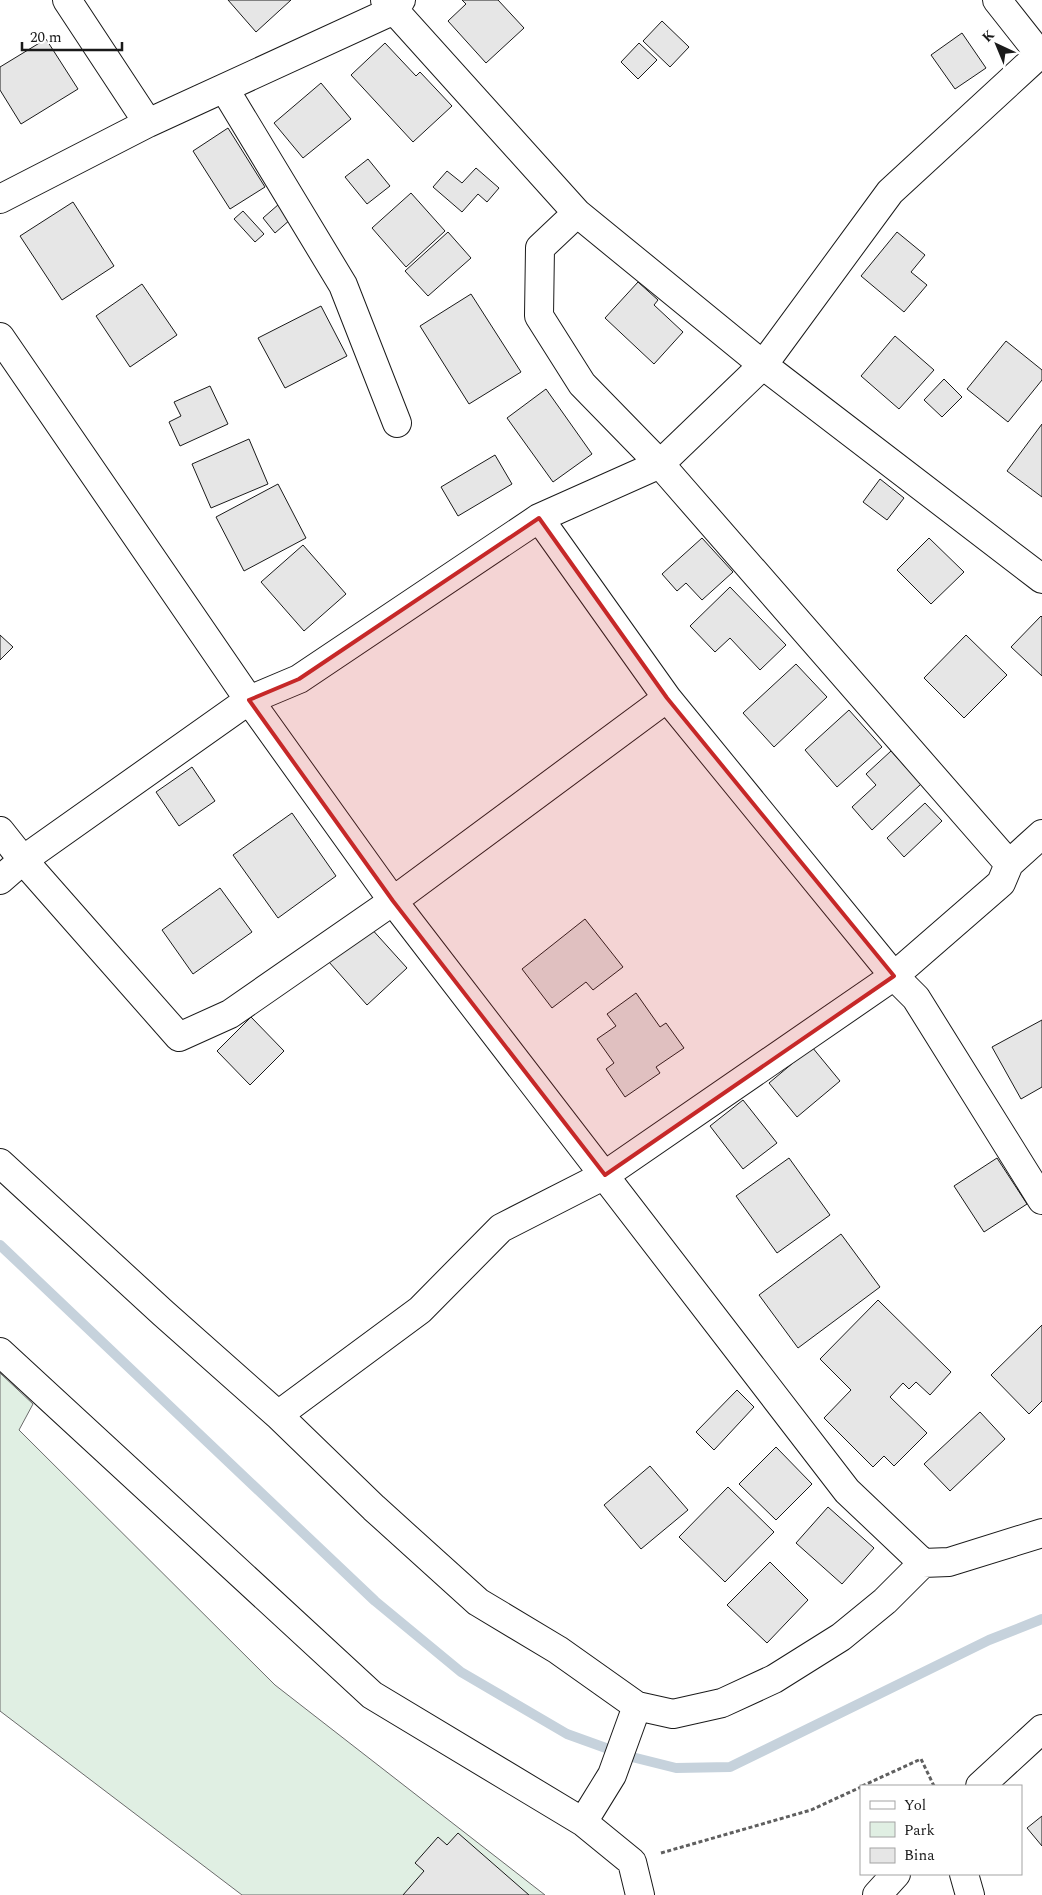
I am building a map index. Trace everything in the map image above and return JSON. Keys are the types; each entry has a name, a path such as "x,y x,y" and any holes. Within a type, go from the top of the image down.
{"street":[{"path":"67,0 148,123"},
{"path":"0,880 23,860 249,700 299,679 539,518 660,464 763,365 890,192 1041,54 997,0"},
{"path":"0,199 148,123 224,88 393,3 577,213 763,365 1042,579"},
{"path":"224,88 343,285 397,423"},
{"path":"577,213 540,248 539,316 582,384 660,464 1009,864"},
{"path":"0,338 249,700 393,900 847,1491 923,1563"},
{"path":"539,518 666,698 894,976 916,998 1042,1200"},
{"path":"0,831 23,860 179,1038 230,1014 393,900 666,698"},
{"path":"278,1415 420,1310 500,1228 605,1175 894,976 1001,883 1009,864 1042,834"},
{"path":"0,1163 163,1313 278,1415 374,1508 478,1602 558,1650 637,1706 673,1714 722,1703 774,1679 841,1637 885,1600 923,1563 948,1562 1042,1533"},
{"path":"0,1352 372,1695 583,1822 632,1862 640,1895"},
{"path":"583,1822 612,1775 637,1706"},
{"path":"981,1785 1042,1729"},
{"path":"877,1895 895,1875"},
{"path":"964,1875 970,1895"}],"path":[{"path":"866,1785 921,1759 934,1785"},
{"path":"632,1862 811,1810 860,1788"}],"highlighted area":[{"path":"539,518 667,698 894,976 605,1175 393,901 249,700 299,679"}],"green space":[{"path":"0,1373 33,1404 19,1430 275,1685 545,1895 242,1895 0,1711"}],"building":[{"path":"228,0 291,0 256,32"},
{"path":"462,0 498,0 524,28 486,63 448,21 466,4"},
{"path":"662,21 689,47 670,67 643,41"},
{"path":"962,33 986,68 955,89 931,55"},
{"path":"46,39 78,89 21,124 0,90 0,67"},
{"path":"385,43 416,76 420,72 452,106 413,142 351,75"},
{"path":"639,43 657,60 638,79 621,62"},
{"path":"321,83 351,119 303,158 274,123"},
{"path":"228,128 265,187 230,209 193,151"},
{"path":"368,159 390,186 367,204 345,177"},
{"path":"476,168 499,188 487,202 478,194 462,212 433,187 447,171 462,183"},
{"path":"411,193 445,231 406,267 372,228"},
{"path":"73,202 114,266 62,300 20,236"},
{"path":"279,204 291,219 275,233 263,218"},
{"path":"243,211 264,234 255,242 234,219"},
{"path":"448,232 471,258 428,296 405,271"},
{"path":"897,232 925,255 911,272 927,285 904,312 861,276"},
{"path":"638,282 658,300 654,305 683,332 654,364 605,318"},
{"path":"142,284 177,335 130,367 96,316"},
{"path":"471,294 521,372 469,404 420,326"},
{"path":"321,306 347,356 285,388 258,338"},
{"path":"895,336 934,370 899,409 861,376"},
{"path":"1006,341 1042,370 1042,380 1008,422 967,389"},
{"path":"944,379 962,397 942,417 924,400"},
{"path":"210,386 228,424 180,446 169,422 181,416 174,402"},
{"path":"546,389 592,454 553,482 507,418"},
{"path":"1042,424 1042,497 1007,471"},
{"path":"249,439 268,484 211,508 192,464"},
{"path":"495,455 512,484 458,516 441,487"},
{"path":"880,479 904,498 887,520 863,502"},
{"path":"278,484 306,538 244,571 216,517"},
{"path":"702,538 733,572 702,600 686,583 677,591 662,574"},
{"path":"929,538 964,572 931,604 897,570"},
{"path":"303,545 346,594 304,631 261,582"},
{"path":"730,587 786,645 760,670 730,638 715,652 690,626"},
{"path":"1042,617 1042,676 1011,647"},
{"path":"0,635 13,647 0,660"},
{"path":"966,635 1007,675 964,718 924,678"},
{"path":"796,664 827,697 774,747 743,713"},
{"path":"849,710 882,747 837,787 805,750"},
{"path":"891,751 921,784 872,830 852,807 876,785 866,774"},
{"path":"192,767 215,801 179,826 156,792"},
{"path":"925,803 942,821 904,857 887,838"},
{"path":"292,813 336,876 278,918 233,855"},
{"path":"220,888 252,932 193,974 162,930"},
{"path":"585,919 623,967 593,990 586,982 552,1008 522,969"},
{"path":"369,926 407,968 367,1005 329,962"},
{"path":"636,993 660,1027 666,1023 684,1048 656,1067 660,1073 625,1097 606,1069 614,1063 597,1039 616,1026 607,1014"},
{"path":"251,1017 284,1051 250,1085 217,1051"},
{"path":"1042,1020 1042,1087 1021,1099 992,1047"},
{"path":"812,1047 840,1081 797,1117 769,1083"},
{"path":"743,1100 777,1143 743,1169 710,1126"},
{"path":"789,1158 830,1215 777,1253 736,1196"},
{"path":"997,1158 1027,1204 984,1232 954,1186"},
{"path":"841,1234 880,1287 798,1348 759,1295"},
{"path":"878,1300 951,1372 930,1395 916,1382 909,1389 903,1383 890,1397 927,1433 894,1466 884,1456 873,1467 824,1418 851,1390 820,1359"},
{"path":"1042,1325 1042,1401 1029,1414 991,1375"},
{"path":"737,1390 754,1407 714,1450 696,1432"},
{"path":"980,1412 1005,1439 950,1491 924,1464"},
{"path":"776,1447 812,1484 776,1520 739,1484"},
{"path":"650,1466 688,1510 641,1549 604,1505"},
{"path":"728,1487 774,1532 725,1582 679,1537"},
{"path":"828,1507 874,1548 842,1584 796,1543"},
{"path":"770,1562 808,1600 767,1643 727,1605"},
{"path":"1042,1816 1042,1846 1027,1828"},
{"path":"458,1833 529,1895 403,1895 424,1871 415,1863 438,1837 447,1845"}],"waterway":[{"path":"0,1245 375,1601 461,1672 567,1734 628,1756 676,1768 730,1767 989,1640 1042,1619"}]}
